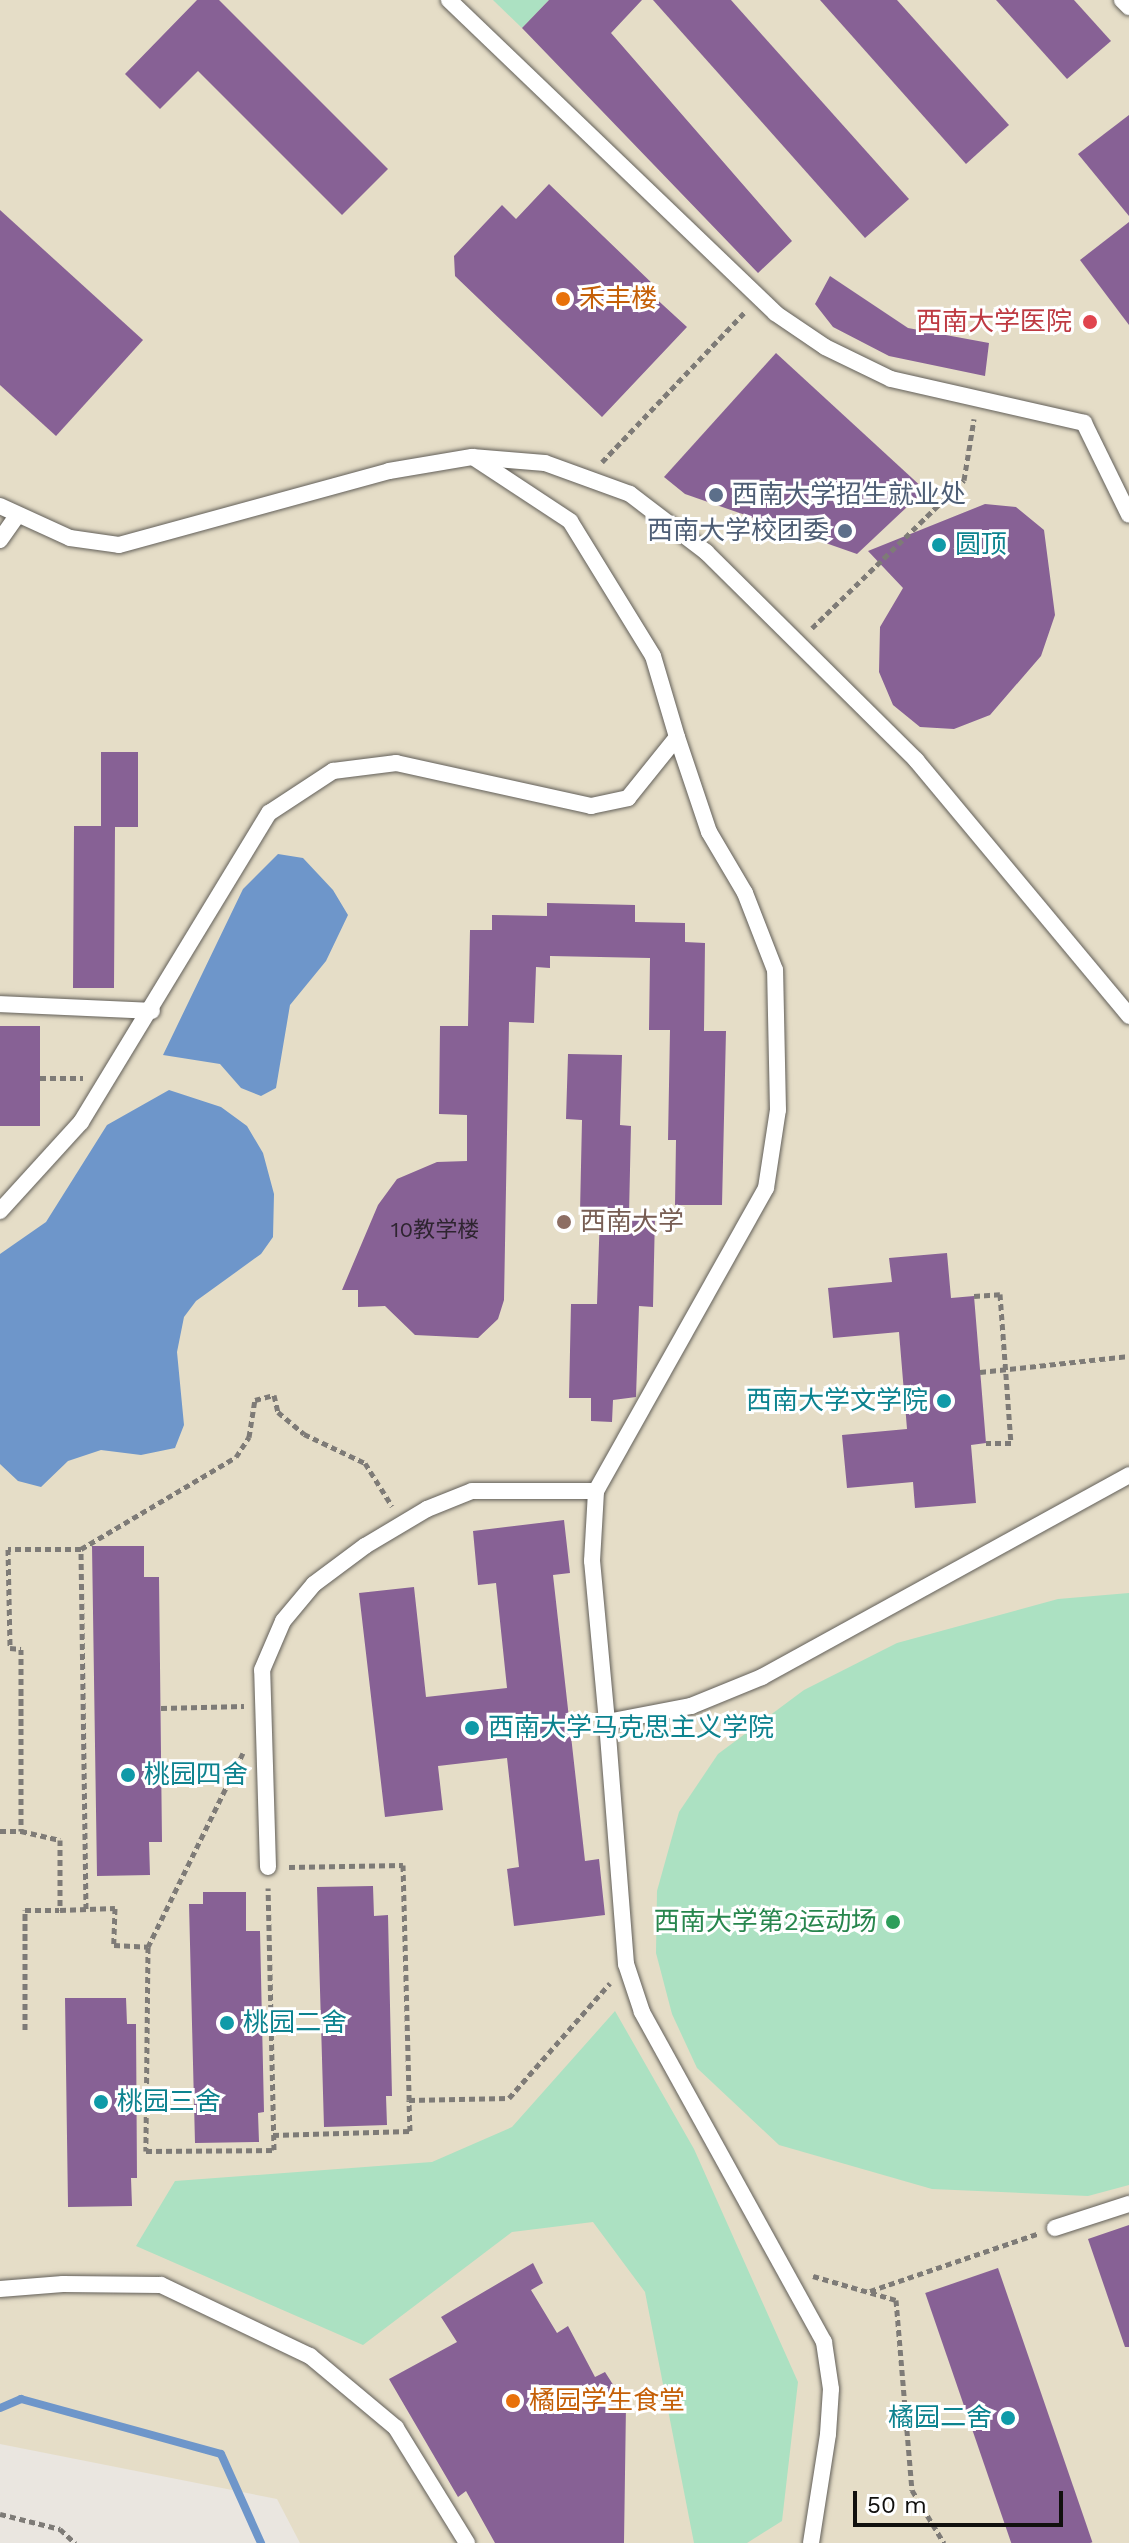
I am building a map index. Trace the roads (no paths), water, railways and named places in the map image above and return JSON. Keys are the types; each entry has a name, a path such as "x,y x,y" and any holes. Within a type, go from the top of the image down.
{"lane":[{"path":"449,0 759,298 825,347 891,379 1084,423 1129,515"},
{"path":"1122,0 1129,7"},
{"path":"472,457 570,521 653,656 709,832 745,893 775,970 778,1110 766,1188 596,1491 592,1561 626,1964 642,2012 824,2342 831,2389 811,2543"},
{"path":"0,506 16,517 70,538 119,545 389,471 472,457 545,463 630,494 706,552 916,760 1129,1016"},
{"path":"0,540 16,517"},
{"path":"0,1211 81,1122 152,1011 227,876 269,813 333,771 396,763 591,806 628,798 677,737"},
{"path":"0,1004 152,1011"},
{"path":"607,1722 691,1706 762,1677 1129,1475"},
{"path":"268,1867 262,1670 283,1621 314,1584 403,1524 472,1491 596,1491"},
{"path":"1055,2228 1129,2204"},
{"path":"0,2289 63,2284 161,2285 310,2356 396,2428 467,2543"}],"water":[{"path":"278,854 303,858 333,890 348,915 326,961 290,1005 276,1088 261,1096 241,1088 220,1064 163,1055 243,889"},
{"path":"169,1090 221,1107 247,1126 263,1153 274,1194 273,1237 261,1254 196,1301 184,1317 177,1352 184,1425 175,1448 141,1455 101,1450 68,1461 41,1487 18,1481 0,1464 0,1254 46,1222 107,1125"}],"waterway":[{"path":"0,2408 21,2399 221,2454 261,2543"}],"place":[{"name":"禾丰楼","path":"563,299"},
{"name":"西南大学医院","path":"1090,322"},
{"name":"西南大学招生就业处","path":"716,495"},
{"name":"西南大学校团委","path":"845,531"},
{"name":"圆顶","path":"939,545"},
{"name":"西南大学","path":"564,1222"},
{"name":"西南大学文学院","path":"944,1401"},
{"name":"西南大学马克思主义学院","path":"472,1728"},
{"name":"桃园四舍","path":"128,1775"},
{"name":"西南大学第2运动场","path":"893,1922"},
{"name":"桃园二舍","path":"227,2023"},
{"name":"桃园三舍","path":"101,2102"},
{"name":"橘园学生食堂","path":"513,2401"},
{"name":"橘园二舍","path":"1008,2418"}]}
